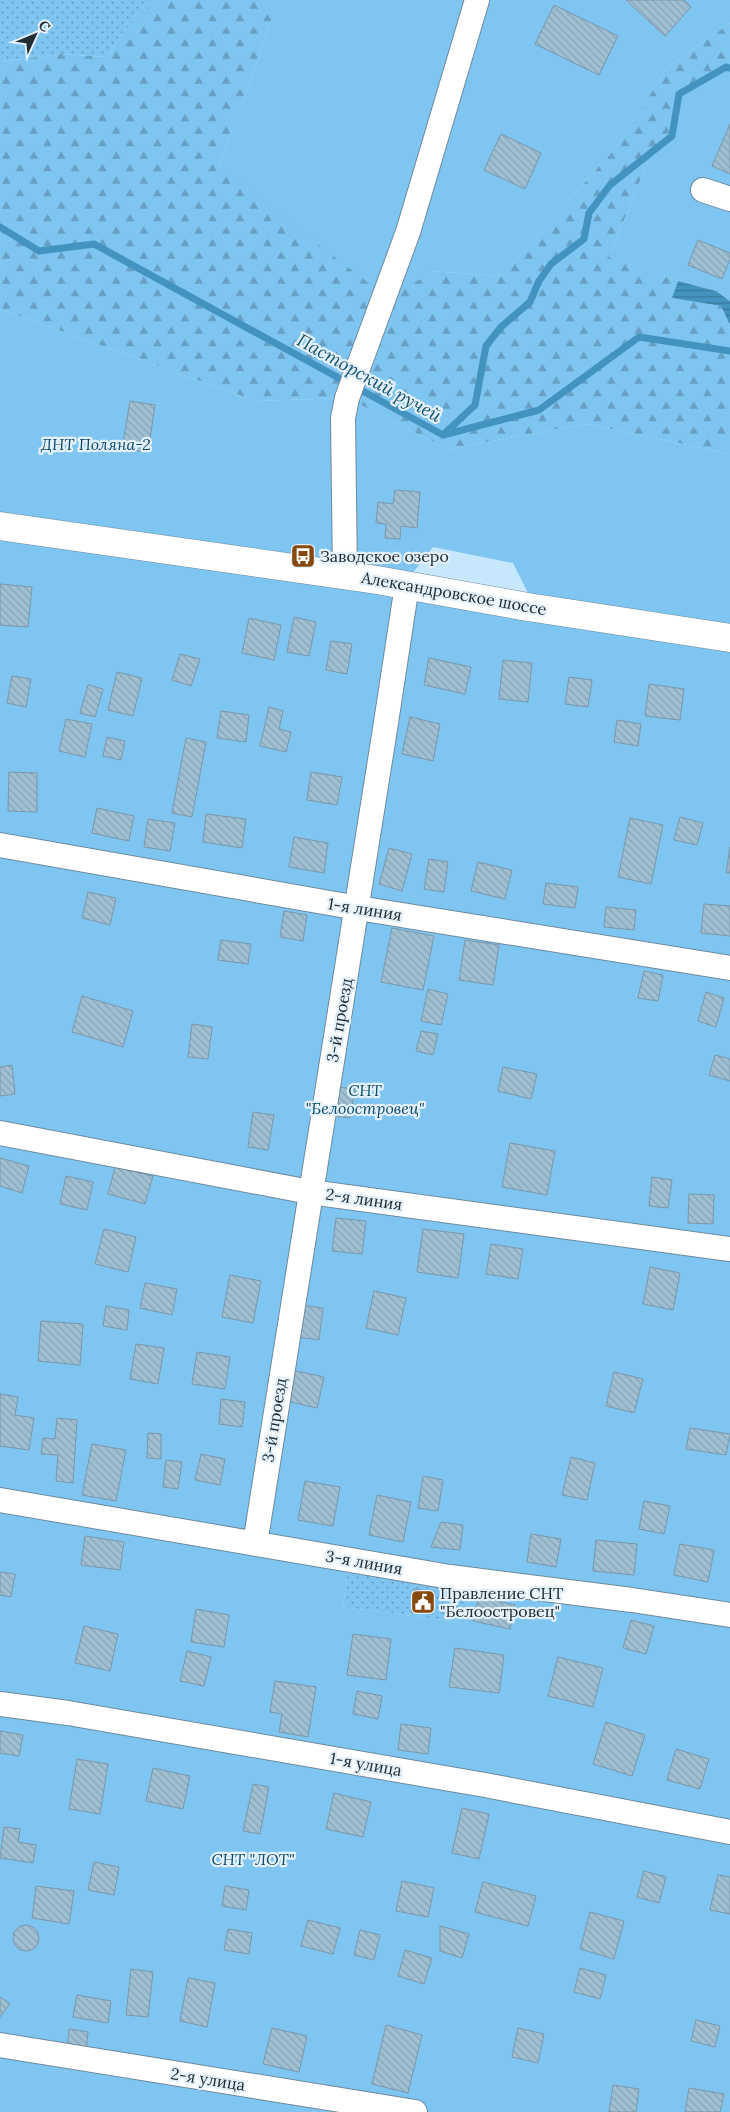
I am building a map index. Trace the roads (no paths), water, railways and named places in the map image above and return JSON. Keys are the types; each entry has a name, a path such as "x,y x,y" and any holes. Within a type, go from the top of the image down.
{"street":[{"path":"345,575 343,418 347,398 408,232 477,0"},
{"path":"703,190 730,200"},
{"name":"Александровское шоссе","path":"0,526 345,575 528,607 730,638"},
{"name":"3-й проезд","path":"255,1544 310,1192 358,908 407,585"},
{"name":"1-я линия","path":"0,845 358,908 730,968"},
{"name":"2-я линия","path":"0,1133 310,1192 730,1249"},
{"name":"3-я линия","path":"0,1500 450,1577 632,1600 730,1615"},
{"name":"1-я улица","path":"0,1704 68,1713 485,1785 730,1832"},
{"name":"2-я улица","path":"0,2046 415,2112"}],"waterway":[{"path":"443,435 475,405 486,346 501,327 530,302 539,281 551,264 584,239 589,213 610,185 672,136 679,94 726,67 730,68"},
{"name":"Пасторский ручей","path":"0,227 39,251 94,244 443,435 539,410 639,337 730,351"}],"place":[{"name":"Заводское озеро","path":"303,556"},
{"name":"Правление СНТ \"Белоостровец\"","path":"423,1602"}],"park label":[{"name":"ДНТ Поляна-2","path":"96,444"},
{"name":"СНТ \"Белоостровец\"","path":"365,1099"},
{"name":"СНТ \"ЛОТ\"","path":"253,1859"}]}
